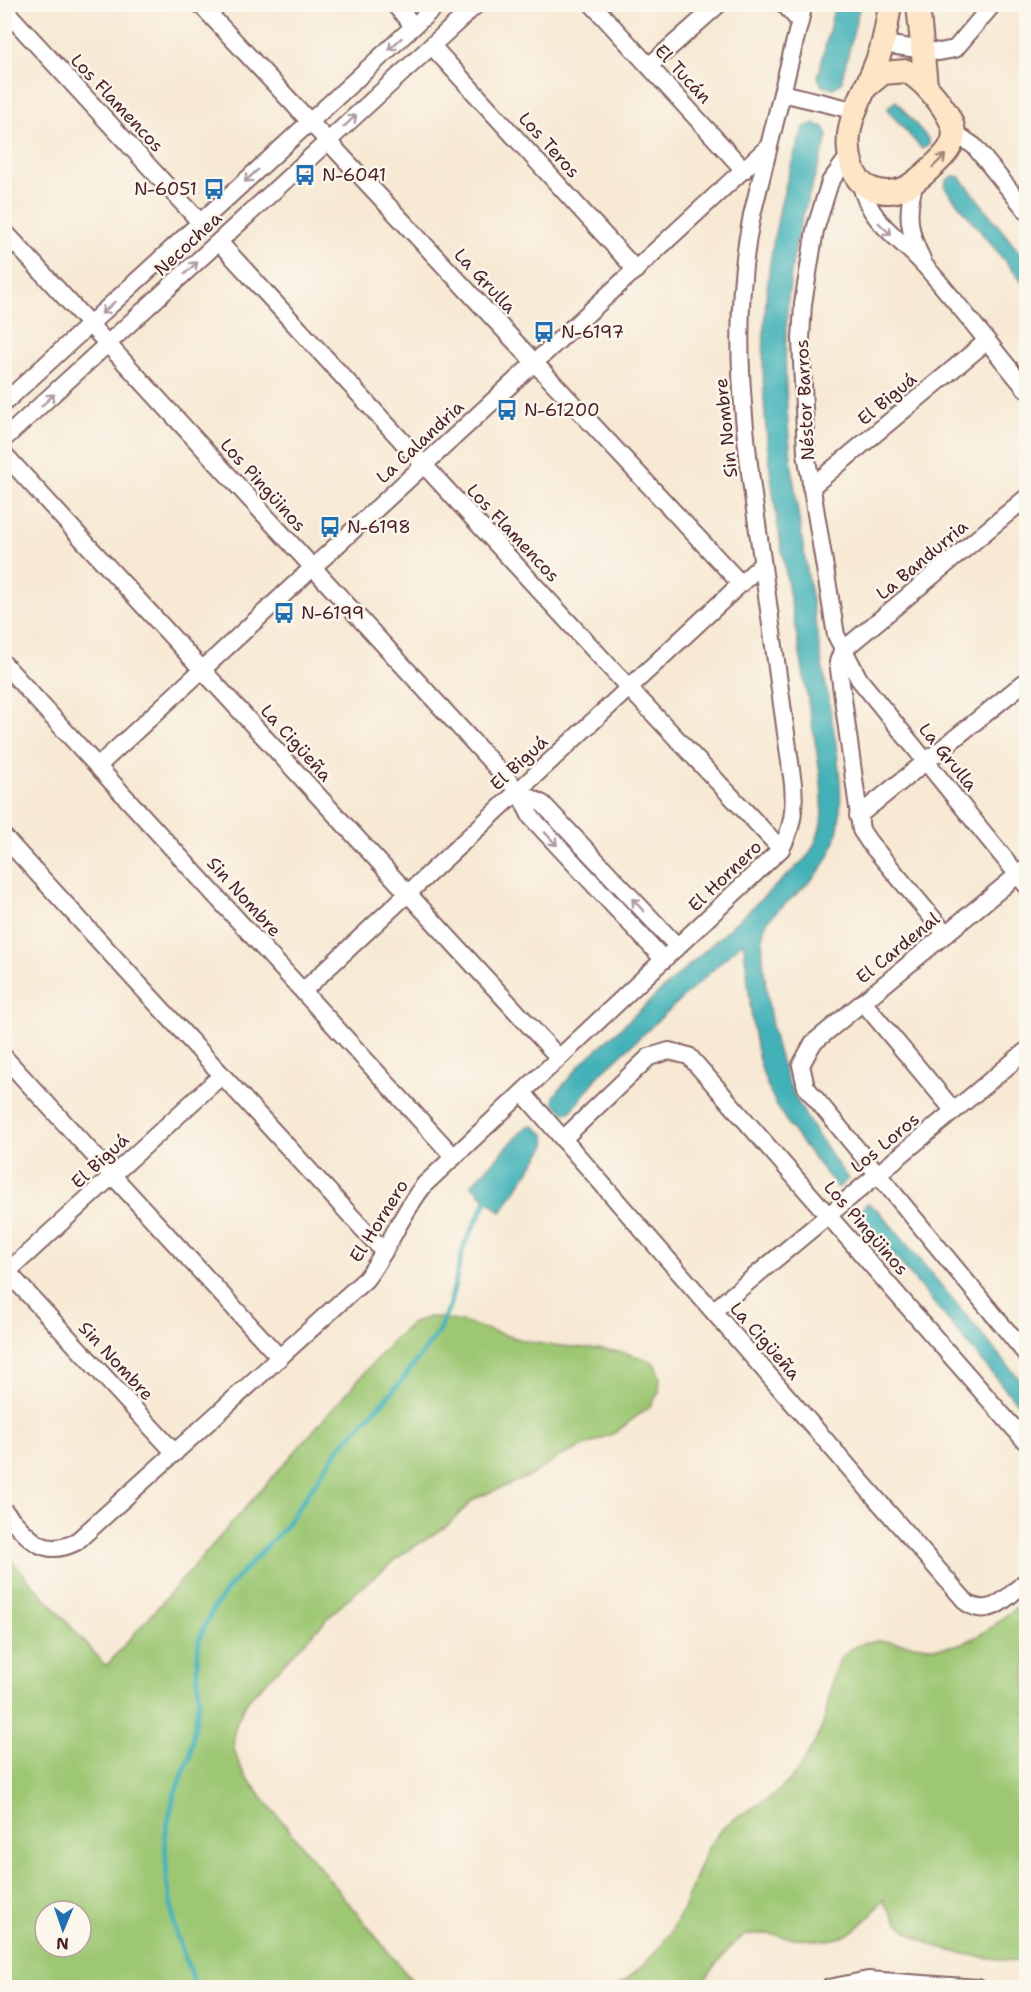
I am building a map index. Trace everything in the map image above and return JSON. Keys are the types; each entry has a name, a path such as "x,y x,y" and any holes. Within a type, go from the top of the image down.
{"street":[{"name":"La Grulla","path":"200,4 741,584"},
{"path":"394,4 414,26"},
{"name":"Necochea","path":"4,403 438,4"},
{"name":"Necochea","path":"4,439 477,4"},
{"name":"El Tucán","path":"592,4 744,170"},
{"path":"649,66 719,4"},
{"path":"783,4 800,22"},
{"name":"Sin Nombre","path":"781,849 789,834 795,802 741,405 739,312 746,245 804,4"},
{"path":"890,4 883,44 849,124 849,156 866,203 877,221 925,265 1026,389"},
{"path":"918,4 926,86"},
{"path":"883,44 947,52 955,49 993,4"},
{"name":"Los Flamencos","path":"4,9 201,223"},
{"name":"Los Teros","path":"432,46 636,270"},
{"path":"860,182 882,192 895,192 915,183 944,157 953,143 955,134 949,116 926,86 906,71 894,70 874,78 866,87"},
{"path":"782,93 853,110"},
{"path":"955,134 974,146 1025,206"},
{"name":"La Calandria","path":"98,766 769,147"},
{"name":"Néstor Barros","path":"842,651 832,617 811,487 803,418 803,304 813,239 824,196 837,168 849,156"},
{"path":"915,183 909,205 909,228 925,265"},
{"name":"Los Pingüinos","path":"4,231 518,791 531,817 664,960"},
{"name":"Los Flamencos","path":"219,242 629,688 781,849"},
{"name":"El Biguá","path":"811,487 987,341"},
{"name":"La Cigüeña","path":"4,454 559,1058"},
{"name":"La Bandurria","path":"842,651 1026,498"},
{"name":"El Biguá","path":"303,992 762,564"},
{"name":"La Grulla","path":"842,651 859,679 1024,875"},
{"path":"842,651 837,673 858,816 869,842 946,934"},
{"name":"Sin Nombre","path":"4,664 454,1157"},
{"path":"858,816 1026,681"},
{"name":"Los Pingüinos","path":"518,791 543,804 678,947"},
{"path":"7,846 384,1252"},
{"name":"El Hornero","path":"4,1511 29,1538 52,1550 76,1542 366,1279 384,1252 410,1202 454,1157 781,849"},
{"name":"El Cardenal","path":"878,1174 806,1087 801,1065 813,1043 946,934 1024,875"},
{"path":"863,1002 954,1111"},
{"name":"Los Pingüinos","path":"563,1139 641,1062 658,1053 669,1051 679,1052 696,1062 1026,1442"},
{"name":"Los Loros","path":"713,1311 1026,1051"},
{"path":"4,1057 280,1358"},
{"name":"El Biguá","path":"6,1272 222,1075"},
{"name":"La Cigüeña","path":"523,1093 967,1602 981,1610 996,1605 1026,1581"},
{"path":"878,1174 1026,1354"},
{"name":"Sin Nombre","path":"6,1272 175,1453"},
{"path":"829,1988 868,1980 978,1988"}],"green space":[{"path":"429,1317 443,1318 536,1343 626,1353 654,1363 660,1378 659,1392 650,1406 616,1432 559,1457 532,1475 474,1499 447,1526 404,1553 344,1602 248,1700 238,1720 234,1747 240,1767 246,1777 417,1987 5,1987 5,1553 106,1666 395,1338 411,1324"},
{"path":"1026,1599 1026,1963 964,1954 926,1942 909,1932 895,1918 883,1900 859,1927 836,1939 811,1940 759,1934 743,1937 731,1947 698,1987 616,1987 645,1963 668,1935 686,1902 703,1858 715,1837 735,1818 776,1793 801,1766 824,1722 837,1664 848,1651 859,1645 883,1641 934,1647 958,1645 989,1629"}],"water":[{"path":"835,5 860,5 841,83 833,88 822,86 818,77"},
{"path":"896,101 929,140 929,144 922,149 889,112 888,107"},
{"path":"813,124 824,127 828,137 806,203 796,243 789,292 786,391 795,490 837,750 840,813 830,855 816,875 768,921 764,931 763,950 768,1001 779,1054 786,1076 805,1116 848,1179 838,1188 780,1111 766,1082 753,1030 743,942 600,1074 570,1112 565,1113 554,1103 554,1096 580,1065 806,858 820,830 822,806 820,772 781,547 767,436 763,366 766,300 781,203 804,127"},
{"path":"953,176 960,177 1026,261 1026,287 945,188 946,181"},
{"path":"527,1126 534,1126 545,1135 546,1145 501,1212 471,1185"},
{"path":"868,1203 879,1211 1026,1387 1026,1414 858,1212"}],"waterway":[{"path":"196,1988 176,1933 167,1882 165,1837 174,1795 190,1756 199,1697 197,1666 199,1639 212,1611 230,1585 284,1528 340,1447 400,1383 438,1332 450,1304 464,1245 489,1196"}],"place":[{"name":"N-6041","path":"305,175"},
{"name":"N-6051","path":"214,189"},
{"name":"N-6197","path":"544,332"},
{"name":"N-61200","path":"507,410"},
{"name":"N-6198","path":"330,527"},
{"name":"N-6199","path":"284,613"}]}
